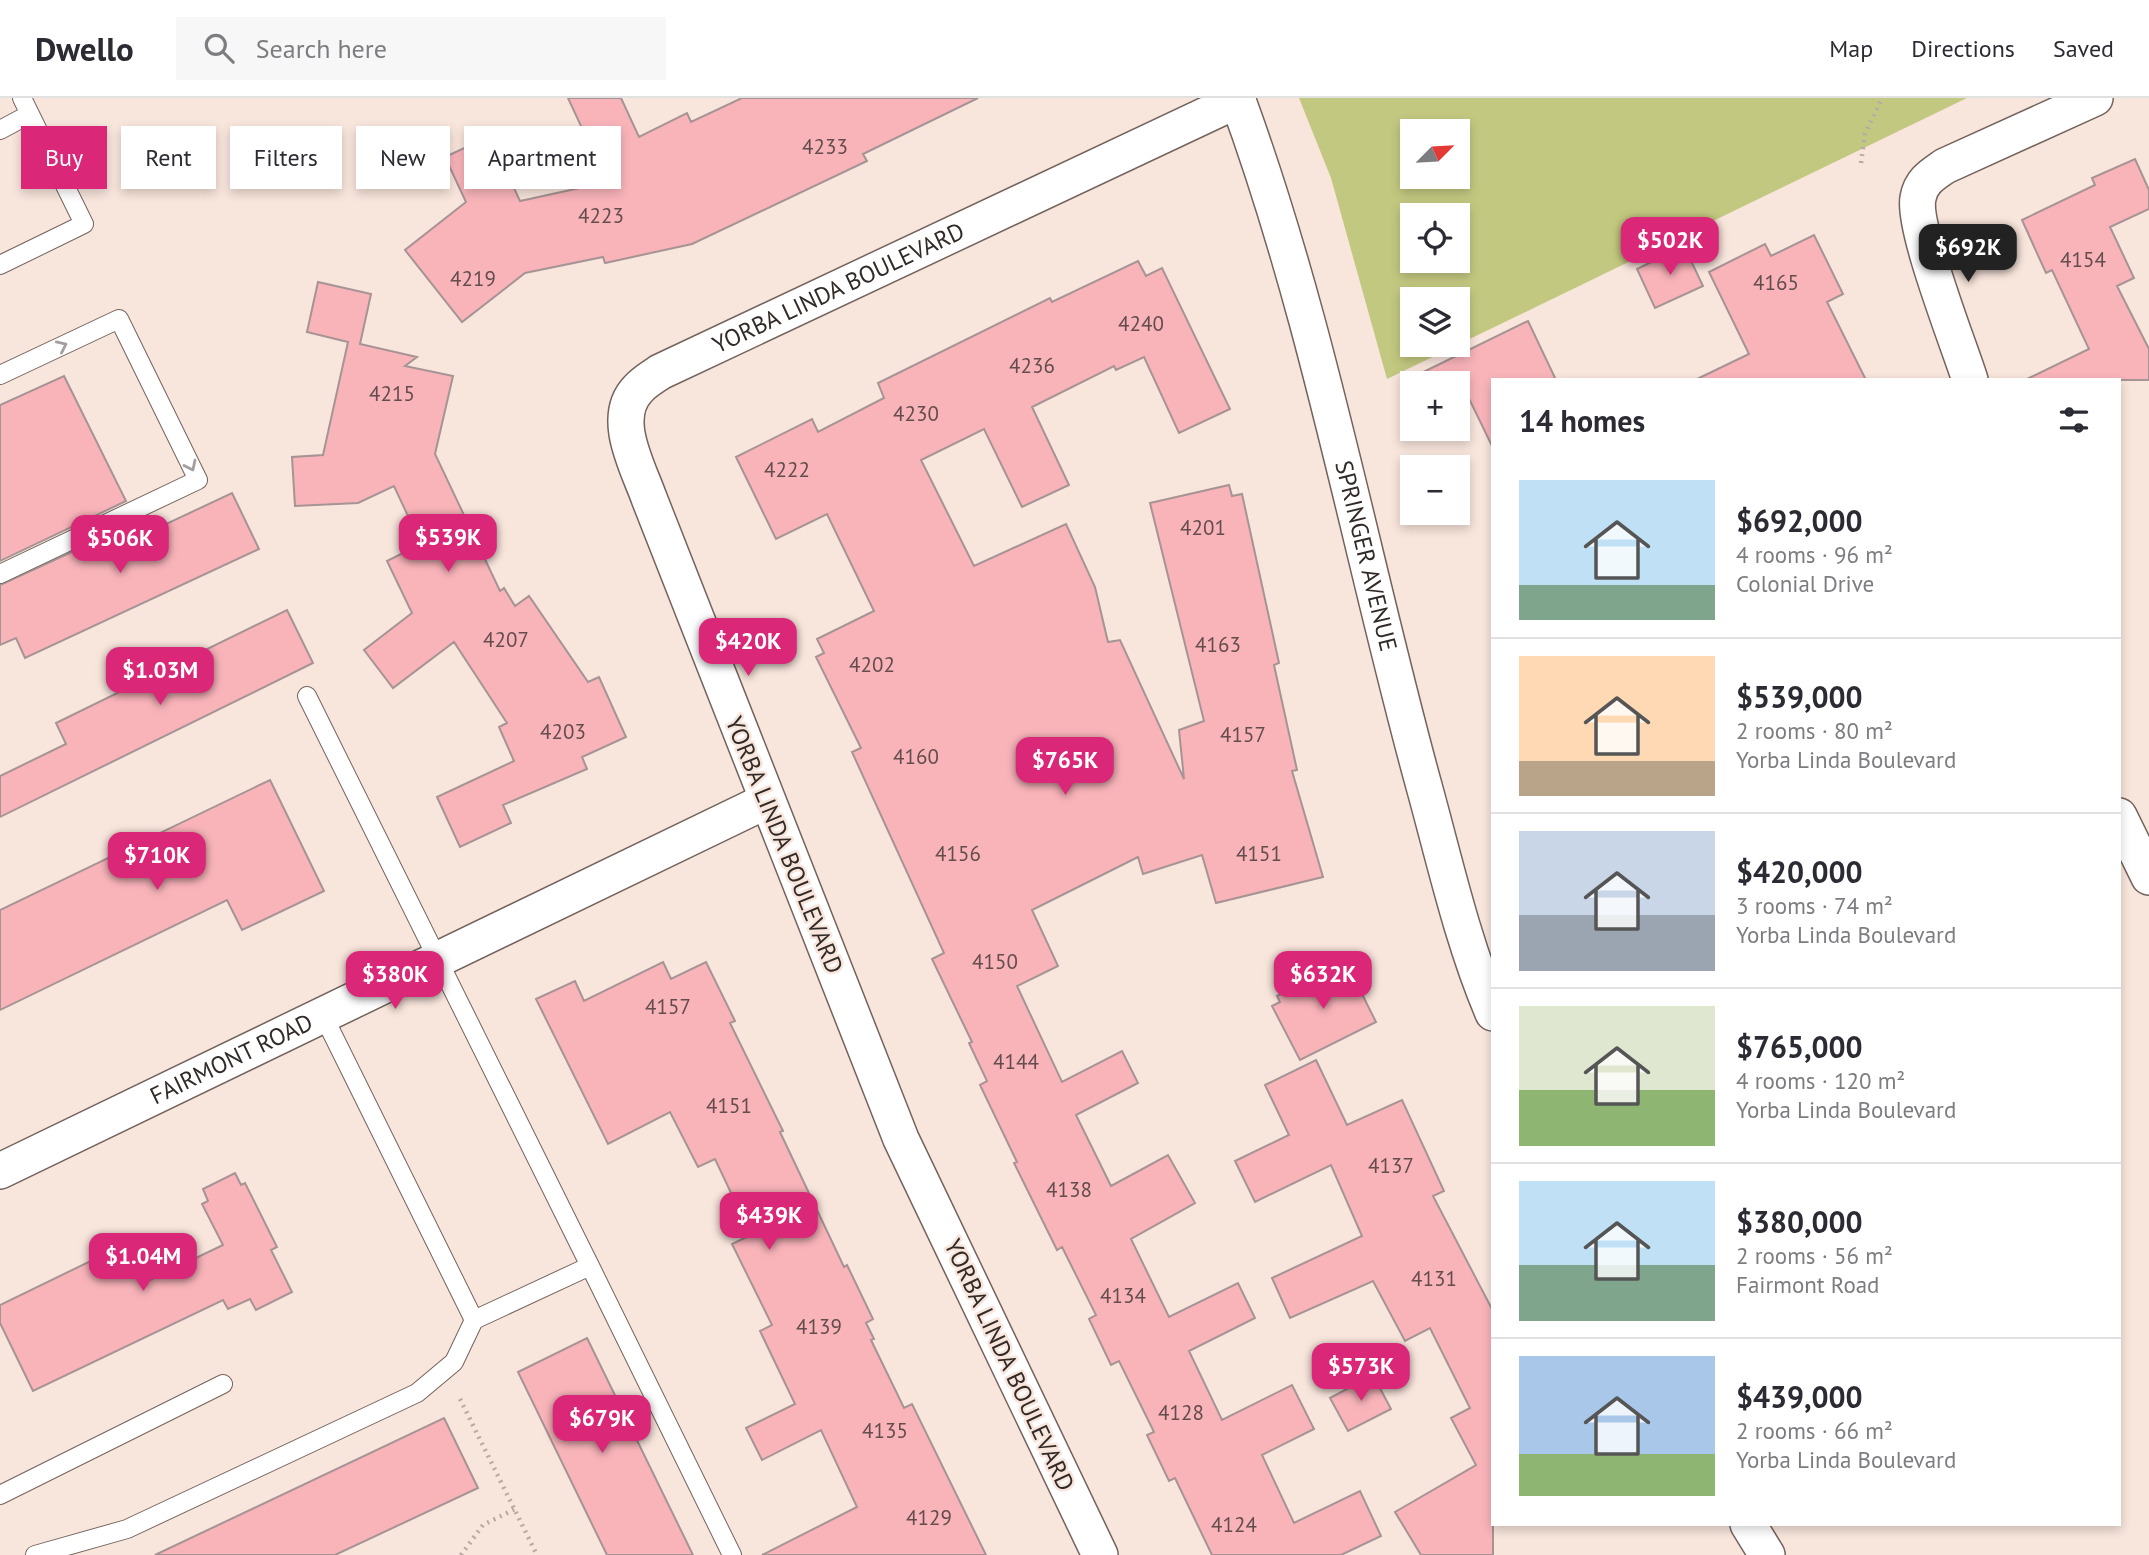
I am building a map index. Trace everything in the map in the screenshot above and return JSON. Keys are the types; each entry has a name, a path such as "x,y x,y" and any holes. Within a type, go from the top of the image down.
{"street":[{"path":"1969,378 1920,228 1917,198 1925,179 1945,166 2095,98"},
{"name":"YORBA LINDA BOULEVARD","path":"1100,1555 901,1139 766,801 633,452 626,412 637,389 660,372 1238,99"},
{"name":"SPRINGER AVENUE","path":"1238,99 1279,216 1409,732 1476,974 1491,1008"},
{"name":"FAIRMONT ROAD","path":"0,1171 766,801"},
{"path":"2121,820 2149,877"},
{"path":"1749,1526 1767,1555"}],"lane":[{"path":"0,130 26,106 84,224 0,265"},
{"path":"0,375 119,319 198,480 0,574"},
{"path":"307,696 411,911 438,958 732,1555"},
{"path":"323,1015 474,1320"},
{"path":"35,1555 127,1529 416,1393 454,1362 474,1320 590,1266"},
{"path":"0,1495 223,1384"}],"path":[{"path":"1861,163 1865,134 1882,98"},
{"path":"454,1388 537,1555"},
{"path":"461,1555 483,1525 515,1509"}],"green space":[{"path":"1299,98 1967,98 1470,339 1470,287 1400,287 1400,357 1432,357 1387,379 1331,178"}],"building":[{"path":"568,98 621,98 639,137 687,113 691,122 742,98 978,98 863,154 867,161 692,244 605,263 603,257 525,273 462,322 405,250 466,202 450,168 450,155 464,148 464,189 514,189 520,201 575,189 621,189 621,126 581,126"},
{"path":"2135,159 2149,190 2149,209 2110,227 2134,278 2117,286 2149,349 2149,380 2029,378 2089,349 2052,270 2046,273 2022,220 2095,185 2092,178"},
{"path":"1814,235 1843,294 1827,302 1865,378 1699,378 1749,354 1709,272 1765,244 1771,256"},
{"path":"1684,246 1703,286 1655,308 1637,269"},
{"path":"1138,261 1146,276 1162,268 1230,409 1179,433 1144,357 1116,370 1114,366 1032,407 1069,485 1022,507 984,429 921,460 974,566 1066,524 1095,587 1108,642 1120,640 1184,779 1179,730 1204,721 1150,503 1229,485 1232,496 1242,494 1279,663 1274,665 1297,770 1292,771 1323,877 1216,903 1202,855 1143,874 1138,857 1032,910 1058,966 1017,986 1062,1082 1122,1051 1138,1083 1076,1115 1111,1186 1168,1155 1195,1203 1131,1239 1169,1317 1238,1283 1255,1318 1189,1351 1222,1420 1292,1385 1314,1429 1262,1455 1294,1523 1360,1491 1381,1536 1341,1555 1212,1555 1175,1478 1169,1481 1147,1435 1154,1432 1119,1361 1111,1365 1089,1319 1096,1315 1062,1247 1057,1250 1014,1163 1017,1162 980,1085 987,1081 969,1043 972,1042 932,959 944,953 852,752 861,748 816,657 824,653 817,639 874,611 827,514 776,539 736,457 812,419 818,432 884,398 878,383 1050,298 1052,302"},
{"path":"318,282 371,294 360,344 417,357 405,366 453,376 435,454 500,591 504,588 515,606 529,596 588,682 599,677 626,737 582,757 587,769 503,805 511,823 460,847 437,797 514,761 499,727 507,723 454,642 393,688 364,650 412,613 387,561 421,544 394,486 358,503 295,506 292,457 323,455 348,342 307,332"},
{"path":"1528,321 1555,378 1491,378 1491,444 1470,401 1470,371 1425,371 1454,357 1470,357 1470,349"},
{"path":"64,376 126,501 0,561 0,405"},
{"path":"232,493 259,549 25,658 16,638 0,645 0,585 137,522 143,535"},
{"path":"287,610 313,663 0,817 0,776 66,744 56,723"},
{"path":"270,780 324,891 242,930 227,900 0,1010 0,910"},
{"path":"663,962 671,979 706,962 735,1021 730,1023 783,1131 780,1132 844,1267 847,1265 873,1319 866,1323 874,1339 871,1340 904,1408 912,1404 986,1555 762,1555 857,1507 821,1430 762,1460 746,1428 795,1404 760,1331 772,1325 732,1244 751,1235 715,1159 698,1167 670,1112 608,1144 536,999 575,981 584,1001"},
{"path":"1340,964 1347,976 1352,974 1376,1022 1300,1060 1272,1006 1280,1002 1277,996"},
{"path":"1316,1060 1347,1125 1402,1100 1444,1191 1433,1196 1491,1307 1493,1555 1421,1555 1395,1512 1476,1465 1451,1418 1470,1408 1430,1328 1405,1341 1373,1281 1290,1318 1272,1278 1362,1236 1331,1165 1255,1202 1235,1161 1289,1135 1265,1085"},
{"path":"235,1173 241,1185 245,1183 277,1247 271,1250 292,1292 256,1310 250,1299 228,1309 223,1300 33,1391 0,1323 0,1305 132,1241 150,1280 223,1245 202,1204 208,1201 203,1189"},
{"path":"587,1338 693,1555 607,1555 518,1372"},
{"path":"1373,1375 1391,1409 1348,1431 1330,1398"},
{"path":"444,1418 478,1488 335,1555 155,1555"}]}
